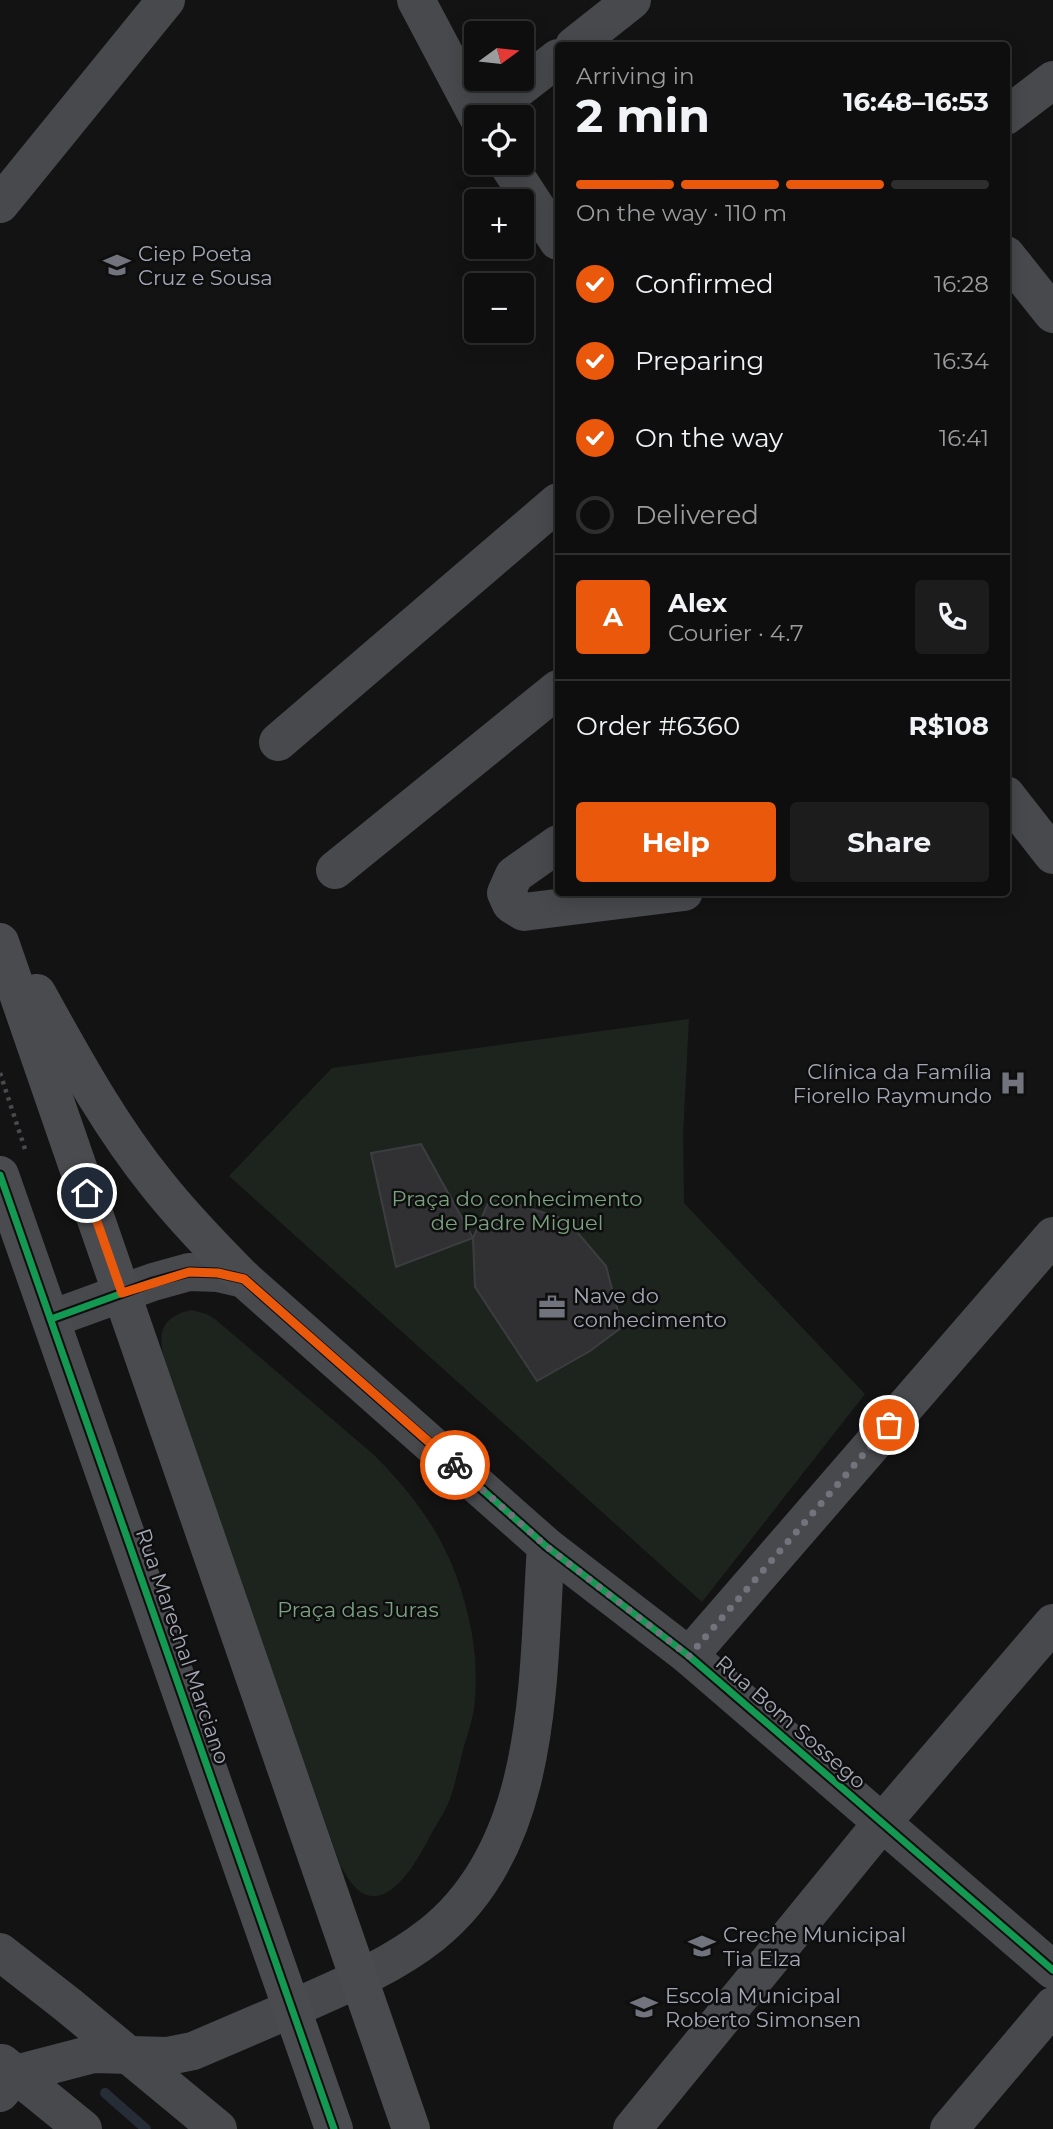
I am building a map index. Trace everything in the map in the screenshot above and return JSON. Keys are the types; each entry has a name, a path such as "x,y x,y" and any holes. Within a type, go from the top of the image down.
{"main road":[{"path":"0,929 81,1071 136,1156 179,1210 244,1279"},
{"path":"0,942 411,2129"},
{"name":"Rua Marechal Marciano","path":"0,1175 334,2129"}],"street":[{"path":"0,204 166,0"},
{"path":"416,0 473,105"},
{"path":"579,42 632,0"},
{"path":"496,105 555,60"},
{"path":"1010,113 1053,80"},
{"path":"516,175 555,237"},
{"path":"1010,260 1053,314"},
{"path":"278,742 555,505"},
{"path":"335,870 555,691"},
{"path":"1010,800 1053,855"},
{"path":"555,846 514,875 506,893 511,904 524,912 652,896"},
{"path":"689,1656 1053,1236"},
{"path":"51,1320 122,1293 189,1272 218,1273 244,1279"},
{"name":"Rua Bom Sossego","path":"244,1279 546,1546 689,1656 1053,1970"},
{"path":"5,2076 93,2054 168,2056 193,2051 360,1979 432,1935 477,1885 497,1852 514,1813 528,1755 536,1700 546,1546"},
{"path":"632,2129 881,1824 1053,1623"},
{"path":"0,1952 218,2129"},
{"path":"949,2129 1053,2006"},
{"path":"5,2076 83,2129"}],"green space":[{"name":"Praça do conhecimento de Padre Miguel","path":"689,1019 683,1134 684,1203 865,1394 702,1602 229,1176 332,1068"},
{"name":"Praça das Juras","path":"192,1310 215,1319 374,1455 425,1515 449,1558 458,1582 472,1634 476,1671 472,1719 453,1790 445,1809 413,1865 393,1889 381,1895 369,1896 357,1889 341,1867 170,1381 162,1347 164,1328 169,1320 178,1314"}],"building":[{"path":"421,1144 473,1238 396,1267 371,1153"},
{"name":"Nave do conhecimento","path":"491,1196 567,1220 606,1266 622,1327 590,1351 537,1381 475,1287 473,1238"}],"waterway":[{"path":"105,2093 146,2129"}],"cycle path":[{"path":"0,1175 334,2129"},
{"path":"51,1319 153,1282 189,1272 218,1273 244,1279 546,1546 689,1656 1053,1970"}],"way so far":[{"path":"455,1465 546,1546 689,1656 889,1425"}],"place":[{"name":"Ciep Poeta Cruz e Sousa","path":"117,265"},
{"name":"Clínica da Família Fiorello Raymundo","path":"1013,1083"},
{"name":"Nave do conhecimento","path":"552,1307"},
{"name":"Creche Municipal Tia Elza","path":"702,1946"},
{"name":"Escola Municipal Roberto Simonsen","path":"644,2007"}],"route":[{"path":"87,1193 122,1293 189,1272 218,1273 244,1279 455,1465"}]}
